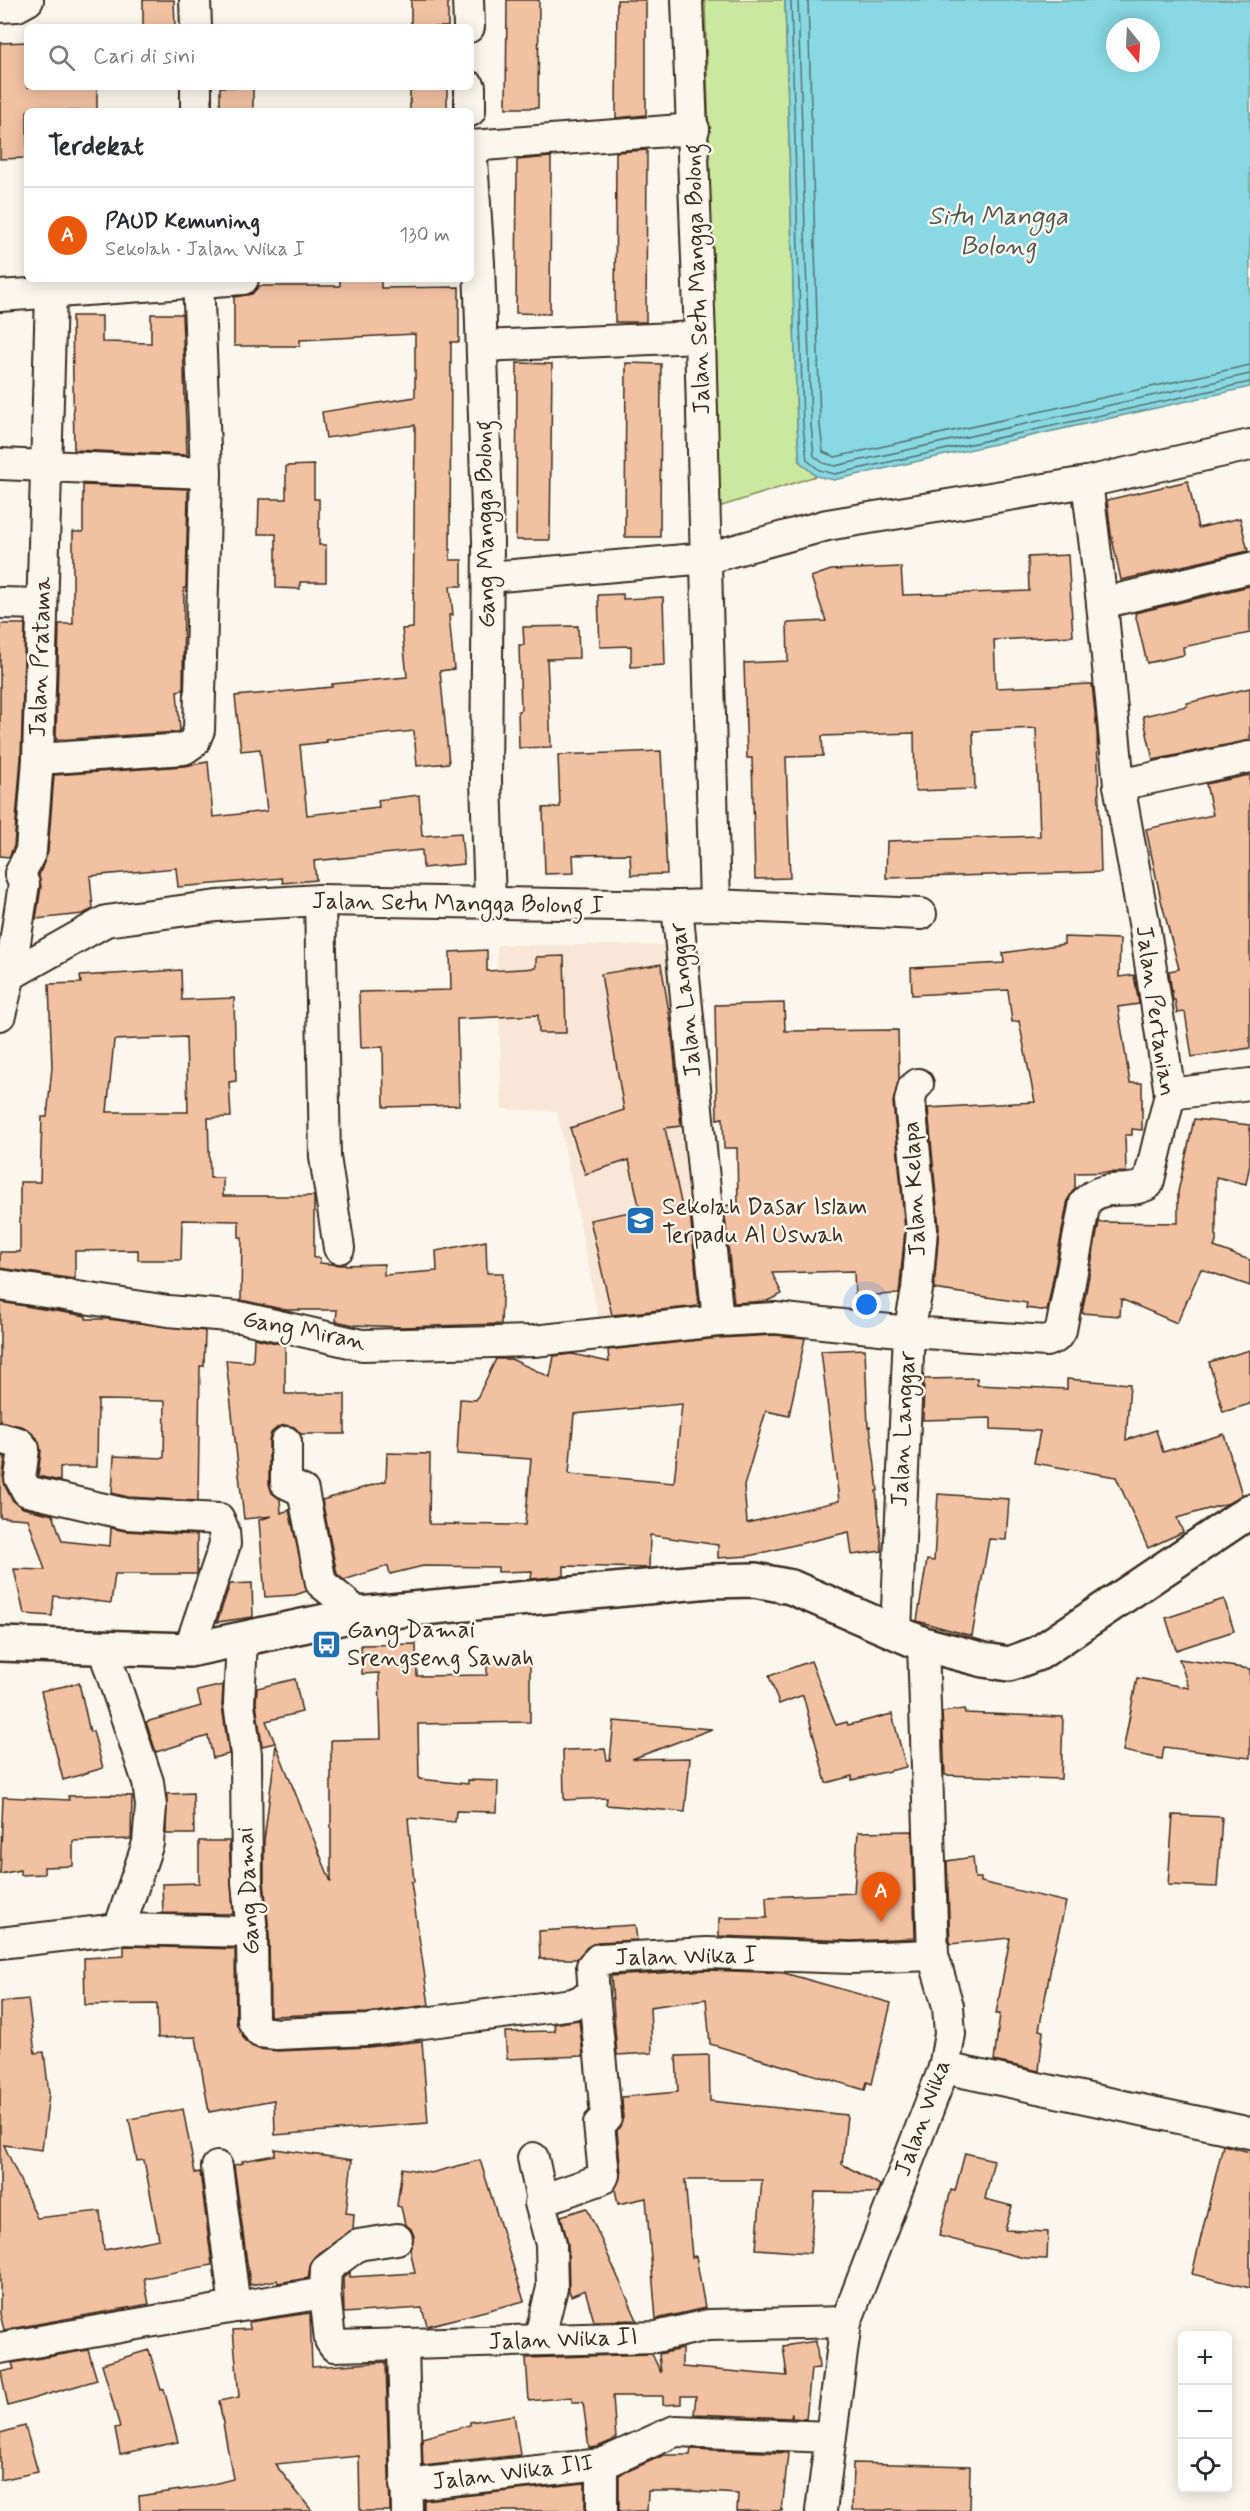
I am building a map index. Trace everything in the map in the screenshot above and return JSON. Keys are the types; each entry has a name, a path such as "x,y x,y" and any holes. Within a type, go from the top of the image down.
{"street":[{"path":"0,7 17,6 28,0"},
{"path":"195,0 196,24"},
{"path":"468,0 469,24"},
{"name":"Jalan Setu Mangga Bolong","path":"687,0 694,129 715,905"},
{"path":"196,90 196,108"},
{"path":"470,90 470,108"},
{"path":"474,146 694,129"},
{"name":"Gang Mangga Bolong","path":"474,234 482,346 489,577 486,780 490,903"},
{"path":"0,296 175,282"},
{"path":"38,759 183,749 194,742 199,730 206,473 198,282"},
{"name":"Jalan Pratama","path":"4,995 24,884 10,871 31,851 38,759 51,293"},
{"path":"482,346 700,337"},
{"path":"489,577 707,558 827,525 1087,482 1250,445"},
{"path":"0,464 206,473"},
{"name":"Jalan Pertanian","path":"909,1332 1046,1341 1056,1337 1061,1330 1085,1203 1094,1194 1105,1190 1124,1188 1137,1190 1148,1184 1170,1094 1144,923 1119,785 1102,603 1087,482"},
{"path":"1102,603 1250,568"},
{"path":"0,603 42,604"},
{"path":"1119,785 1250,757"},
{"path":"320,900 325,1156 339,1248"},
{"name":"Jalan Setu Mangga Bolong I","path":"4,995 106,921 217,906 320,900 715,905 921,914"},
{"name":"Jalan Langgar","path":"677,906 718,1321 775,1318 909,1332 909,1637"},
{"name":"Jalan Kelapa","path":"909,1332 917,1290 922,1230 910,1101 914,1088 918,1084"},
{"path":"1170,1094 1250,1084"},
{"name":"Gang Miran","path":"0,1285 168,1311 240,1317 362,1345 534,1341 718,1321"},
{"path":"0,1438 19,1443 24,1449 20,1478 27,1491 126,1514 219,1519 224,1531 225,1544 189,1650"},
{"path":"286,1442 286,1483 303,1491 321,1582 359,1614"},
{"path":"0,1644 189,1650 359,1614 710,1581 755,1580 791,1587 909,1637 984,1660 1010,1664 1039,1653 1250,1511"},
{"name":"Jalan Wika","path":"821,2511 846,2322 960,2072 950,2034 948,2006 933,1955 909,1637"},
{"name":"Gang Damai","path":"242,1639 239,1704 246,1754 247,1881 252,1932 253,2021 260,2032 277,2034 368,2030"},
{"path":"103,1648 148,1782 151,1806 148,1843 119,1929"},
{"path":"0,1943 119,1929 252,1932"},
{"name":"Jalan Wika I","path":"368,2030 573,2004 594,1995 592,1966 599,1959 707,1953 852,1958 933,1955"},
{"path":"542,2200 602,2179 604,2175 599,2124 606,2118 606,2115 594,1995"},
{"path":"960,2072 1250,2133"},
{"path":"533,2158 542,2200 540,2206 551,2244 552,2289 539,2340"},
{"path":"217,2167 235,2307"},
{"path":"0,2348 325,2293 326,2270 358,2245 397,2239"},
{"name":"Jalan Wika II","path":"325,2293 331,2345 656,2337 708,2325 846,2322"},
{"path":"403,2345 406,2498"},
{"name":"Jalan Wika III","path":"406,2498 602,2464 675,2431 830,2436"},
{"path":"602,2464 602,2511"}],"shaded area":[{"name":"Sekolah Dasar Islam Terpadu Al Uswah","path":"497,945 668,945 711,1317 601,1330 557,1111 502,1109"}],"green space":[{"path":"705,0 785,0 797,426 800,462 816,476 719,507"}],"water":[{"name":"Situ Mangga Bolong","path":"785,0 1250,0 1250,387 834,480 816,476 800,462 797,426"}],"building":[{"path":"143,0 174,0 175,24 143,24"},
{"path":"411,0 448,0 448,24 411,24"},
{"path":"507,0 539,0 538,108 506,108"},
{"path":"617,0 646,0 646,115 616,118"},
{"path":"24,42 24,90 97,90 97,108 24,108 24,158 0,159 0,43"},
{"path":"220,90 253,90 253,108 220,108"},
{"path":"410,90 447,90 447,108 410,108"},
{"path":"647,150 646,322 615,322 616,152"},
{"path":"551,157 550,314 516,313 517,160"},
{"path":"340,282 381,282 381,288 459,287 459,342 451,342 450,560 462,560 462,586 450,586 453,615 449,615 454,669 440,671 449,763 417,766 414,731 300,745 307,815 379,807 378,800 419,795 422,836 461,833 464,864 423,868 422,850 314,861 316,880 283,883 282,878 178,887 176,868 90,876 93,909 83,914 36,919 41,887 39,875 48,852 54,775 185,766 208,762 213,817 267,811 260,749 241,751 235,696 407,677 402,629 413,628 415,425 326,438 322,412 415,397 415,334 300,340 300,346 234,346 234,297 252,294 259,286 340,286"},
{"path":"151,314 182,314 187,455 74,450 72,316 102,316 102,342 151,343"},
{"path":"517,363 552,364 550,540 516,540"},
{"path":"626,363 661,364 660,537 625,537"},
{"path":"314,465 314,499 319,499 319,545 326,545 326,582 300,582 300,589 276,588 276,534 258,534 259,499 286,499 286,466"},
{"path":"1188,481 1198,528 1240,518 1248,551 1121,580 1111,534 1107,500"},
{"path":"83,485 188,489 183,690 177,691 180,730 178,732 56,740 59,624 73,624 73,532 83,532"},
{"path":"1068,555 1073,636 994,640 996,688 1092,684 1097,733 1101,872 886,878 887,841 1040,836 1036,728 973,731 975,789 915,791 914,733 822,736 823,756 786,757 790,878 755,879 752,758 747,758 744,663 788,661 787,623 826,621 811,577 831,570 901,567 903,595 1029,591 1028,557"},
{"path":"1250,586 1250,633 1183,647 1184,655 1147,663 1135,613"},
{"path":"623,594 623,599 663,597 665,665 631,667 631,646 600,647 598,595"},
{"path":"0,624 25,624 21,758 14,846 9,857 0,856"},
{"path":"578,626 579,658 547,659 551,747 519,748 518,711 521,710 519,645 524,645 523,627"},
{"path":"1250,688 1250,740 1153,760 1143,716"},
{"path":"661,751 667,874 631,875 630,854 573,855 574,873 545,874 543,808 560,807 558,755"},
{"path":"1250,775 1250,1048 1192,1057 1185,1012 1177,1013 1175,1000 1173,1000 1169,971 1179,969 1146,829 1213,815 1206,784"},
{"path":"1064,937 1120,939 1119,977 1134,975 1139,1004 1118,1007 1130,1083 1142,1083 1142,1130 1132,1129 1132,1135 1125,1135 1126,1172 1075,1173 1075,1188 1068,1199 1047,1311 1026,1308 1027,1303 934,1289 939,1228 928,1108 1035,1102 1019,1021 1012,1022 1008,990 912,995 911,968 1004,963 1003,953 1064,944"},
{"path":"487,950 487,971 536,968 536,957 564,956 566,1033 539,1033 538,1015 457,1019 459,1105 384,1107 383,1047 361,1048 359,992 451,990 450,952"},
{"path":"661,964 671,1024 681,1126 665,1128 683,1212 690,1211 699,1306 612,1315 590,1220 640,1210 629,1160 585,1174 570,1128 624,1110 601,974"},
{"path":"181,970 182,1000 234,998 236,1081 229,1082 231,1117 208,1118 210,1178 223,1178 223,1196 314,1196 314,1258 320,1258 320,1263 341,1265 384,1264 384,1275 437,1271 436,1251 486,1241 487,1273 503,1273 501,1324 401,1327 354,1325 336,1321 337,1310 286,1310 241,1300 242,1237 239,1237 239,1221 182,1220 181,1260 138,1260 138,1250 75,1251 75,1279 0,1268 0,1252 20,1252 20,1182 40,1182 42,1117 47,1117 52,1067 49,984 81,983 80,976","holes":["186,1037 188,1112 107,1112 114,1040"]},
{"path":"784,1003 785,1031 898,1030 899,1080 893,1102 905,1230 899,1294 855,1296 854,1271 772,1273 782,1294 767,1301 734,1303 724,1206 738,1204 737,1148 724,1148 723,1118 717,1119 715,1005"},
{"path":"1194,1119 1250,1125 1250,1164 1246,1184 1216,1177 1216,1242 1214,1247 1250,1260 1250,1286 1201,1269 1177,1323 1121,1299 1120,1316 1082,1313 1099,1222 1178,1223 1178,1192"},
{"path":"0,1302 86,1316 86,1319 107,1319 205,1331 204,1366 200,1366 198,1501 128,1497 112,1493 114,1456 164,1458 165,1401 98,1400 97,1467 60,1467 60,1481 38,1476 41,1451 37,1438 24,1427 0,1421"},
{"path":"775,1335 805,1338 789,1416 766,1411 744,1486 747,1523 839,1501 821,1351 865,1349 868,1427 870,1426 878,1491 876,1491 882,1551 852,1555 849,1532 749,1556 718,1558 718,1545 650,1535 649,1568 564,1566 564,1576 531,1579 532,1571 498,1572 498,1567 423,1566 390,1574 388,1566 344,1580 337,1574 322,1500 386,1481 387,1453 430,1454 429,1524 525,1525 531,1459 457,1454 460,1399 476,1400 496,1359 511,1359 550,1377 554,1356 572,1354 609,1362 608,1350 719,1338","holes":["682,1404 674,1483 569,1474 574,1414"]},
{"path":"254,1338 285,1345 285,1394 345,1394 345,1434 301,1434 294,1427 285,1425 271,1433 269,1441 269,1484 272,1493 280,1499 281,1513 289,1510 307,1591 295,1595 265,1597 259,1520 272,1516 244,1519 226,1360 253,1362"},
{"path":"1250,1350 1250,1404 1223,1412 1209,1362"},
{"path":"977,1378 977,1385 1067,1389 1067,1379 1130,1384 1126,1440 1156,1430 1163,1452 1224,1434 1242,1495 1229,1503 1177,1518 1183,1532 1148,1548 1116,1477 1034,1463 1040,1431 991,1429 991,1418 923,1420 924,1379"},
{"path":"0,1456 5,1457 3,1476 12,1500 23,1508 53,1515 62,1541 110,1546 111,1528 125,1531 197,1535 197,1574 115,1574 111,1603 54,1596 52,1616 24,1614 14,1569 45,1570 28,1519 0,1517"},
{"path":"938,1494 1009,1499 1006,1540 989,1539 972,1636 917,1621 927,1560 934,1561"},
{"path":"252,1583 253,1617 217,1622 230,1584"},
{"path":"1224,1599 1234,1631 1176,1650 1166,1618"},
{"path":"416,1644 417,1676 487,1675 487,1657 530,1657 530,1722 418,1724 419,1779 468,1784 468,1780 498,1781 497,1812 456,1811 455,1822 408,1818 414,1882 411,1882 429,2005 367,2013 270,2016 269,1932 264,1881 264,1841 276,1745 331,1882 331,1740 381,1739 379,1673 362,1674 361,1645"},
{"path":"1179,1659 1250,1669 1250,1758 1164,1747 1162,1759 1123,1751 1137,1678 1189,1688"},
{"path":"811,1661 836,1725 847,1722 848,1725 892,1714 906,1767 852,1780 852,1776 826,1783 803,1695 779,1704 769,1676"},
{"path":"295,1679 302,1712 266,1721 275,1743 262,1746 256,1703 257,1688"},
{"path":"79,1683 90,1732 93,1731 103,1768 63,1780 41,1691"},
{"path":"223,1685 222,1706 229,1754 213,1758 208,1736 156,1752 146,1722 201,1706 197,1691"},
{"path":"964,1709 965,1713 1063,1717 1061,1779 945,1775 942,1712"},
{"path":"614,1721 712,1729 632,1759 690,1758 685,1812 606,1805 607,1798 564,1800 563,1750 605,1749 607,1760 610,1760"},
{"path":"193,1793 194,1834 166,1834 167,1794"},
{"path":"68,1796 132,1796 131,1839 73,1841 73,1866 44,1867 44,1874 20,1875 20,1870 0,1874 3,1797 69,1800"},
{"path":"1173,1815 1222,1817 1217,1887 1168,1885"},
{"path":"912,1831 915,1938 852,1941 719,1936 719,1918 767,1918 766,1897 854,1893 858,1832"},
{"path":"199,1841 229,1841 233,1914 163,1913 162,1884 199,1883"},
{"path":"973,1857 975,1878 981,1878 981,1882 1066,1902 1039,2030 1043,2031 1039,2071 994,2061 1000,2014 996,2014 1010,1938 950,1944 947,1861"},
{"path":"635,1925 637,1940 597,1942 587,1947 577,1959 540,1959 539,1931"},
{"path":"124,1946 235,1949 236,2022 245,2041 258,2049 278,2051 369,2047 422,2041 428,2123 275,2135 274,2100 209,2112 196,2037 158,2038 157,2004 85,2005 84,1958 124,1956"},
{"path":"707,1970 784,1973 891,2003 872,2084 867,2082 865,2090 710,2044 706,1999 650,2007 652,2053 617,2055 611,1976"},
{"path":"28,1999 35,2053 44,2052 49,2094 42,2150 4,2145 37,2218 100,2211 104,2250 159,2239 144,2160 137,2161 129,2119 183,2109 195,2173 200,2172 212,2265 144,2278 149,2304 4,2330 0,2314 0,2002"},
{"path":"579,2020 583,2056 507,2059 505,2032 555,2031 554,2024"},
{"path":"709,2055 710,2101 847,2115 842,2164 880,2185 877,2193 815,2192 810,2253 756,2249 762,2180 685,2180 692,2257 696,2256 705,2308 656,2319 646,2198 618,2204 615,2189 621,2174 617,2131 623,2118 622,2097 678,2092 676,2056"},
{"path":"1223,2145 1250,2152 1250,2288 1192,2274"},
{"path":"275,2149 352,2160 346,2213 354,2214 353,2229 315,2256 311,2261 308,2278 250,2285 234,2165 243,2163 242,2161 275,2155"},
{"path":"965,2153 994,2160 985,2199 1012,2206 1005,2230 1048,2232 1047,2259 1024,2258 939,2236 951,2190 955,2191"},
{"path":"480,2160 524,2301 427,2326 422,2308 344,2313 343,2278 350,2272 350,2277 415,2273 410,2249 414,2236 405,2224 401,2207 397,2206 402,2168 431,2173"},
{"path":"587,2208 637,2320 594,2321 585,2290 571,2296 568,2243 561,2216"},
{"path":"310,2313 312,2367 386,2362 390,2511 360,2511 359,2456 275,2464 312,2511 140,2511 139,2496 201,2487 233,2479 219,2401 239,2397 233,2330 250,2329 249,2322"},
{"path":"816,2341 819,2368 811,2369 806,2419 792,2418 792,2413 791,2418 694,2414 696,2396 681,2396 681,2404 663,2405 663,2396 613,2396 616,2439 589,2448 583,2402 572,2402 572,2397 529,2401 526,2358 652,2354 661,2373 659,2354 682,2349 682,2367 787,2376 783,2346"},
{"path":"88,2350 97,2380 8,2406 1,2372 14,2369 12,2363"},
{"path":"149,2350 161,2390 164,2389 178,2442 120,2454 115,2428 120,2427 102,2364"},
{"path":"514,2415 520,2455 423,2466 422,2438 470,2425 470,2422"},
{"path":"25,2426 38,2472 0,2480 0,2433"},
{"path":"691,2449 788,2453 782,2511 737,2511 738,2494 648,2491 647,2511 619,2511 619,2475 664,2455 690,2455"},
{"path":"853,2463 970,2466 969,2511 852,2510"},
{"path":"585,2483 585,2511 424,2511 424,2500"}],"place":[{"name":"Sekolah Dasar Islam Terpadu Al Uswah","path":"641,1221"},
{"name":"Gang Damai Srengseng Sawah","path":"326,1644"},
{"name":"PAUD Kemuning","path":"881,1922"}]}
